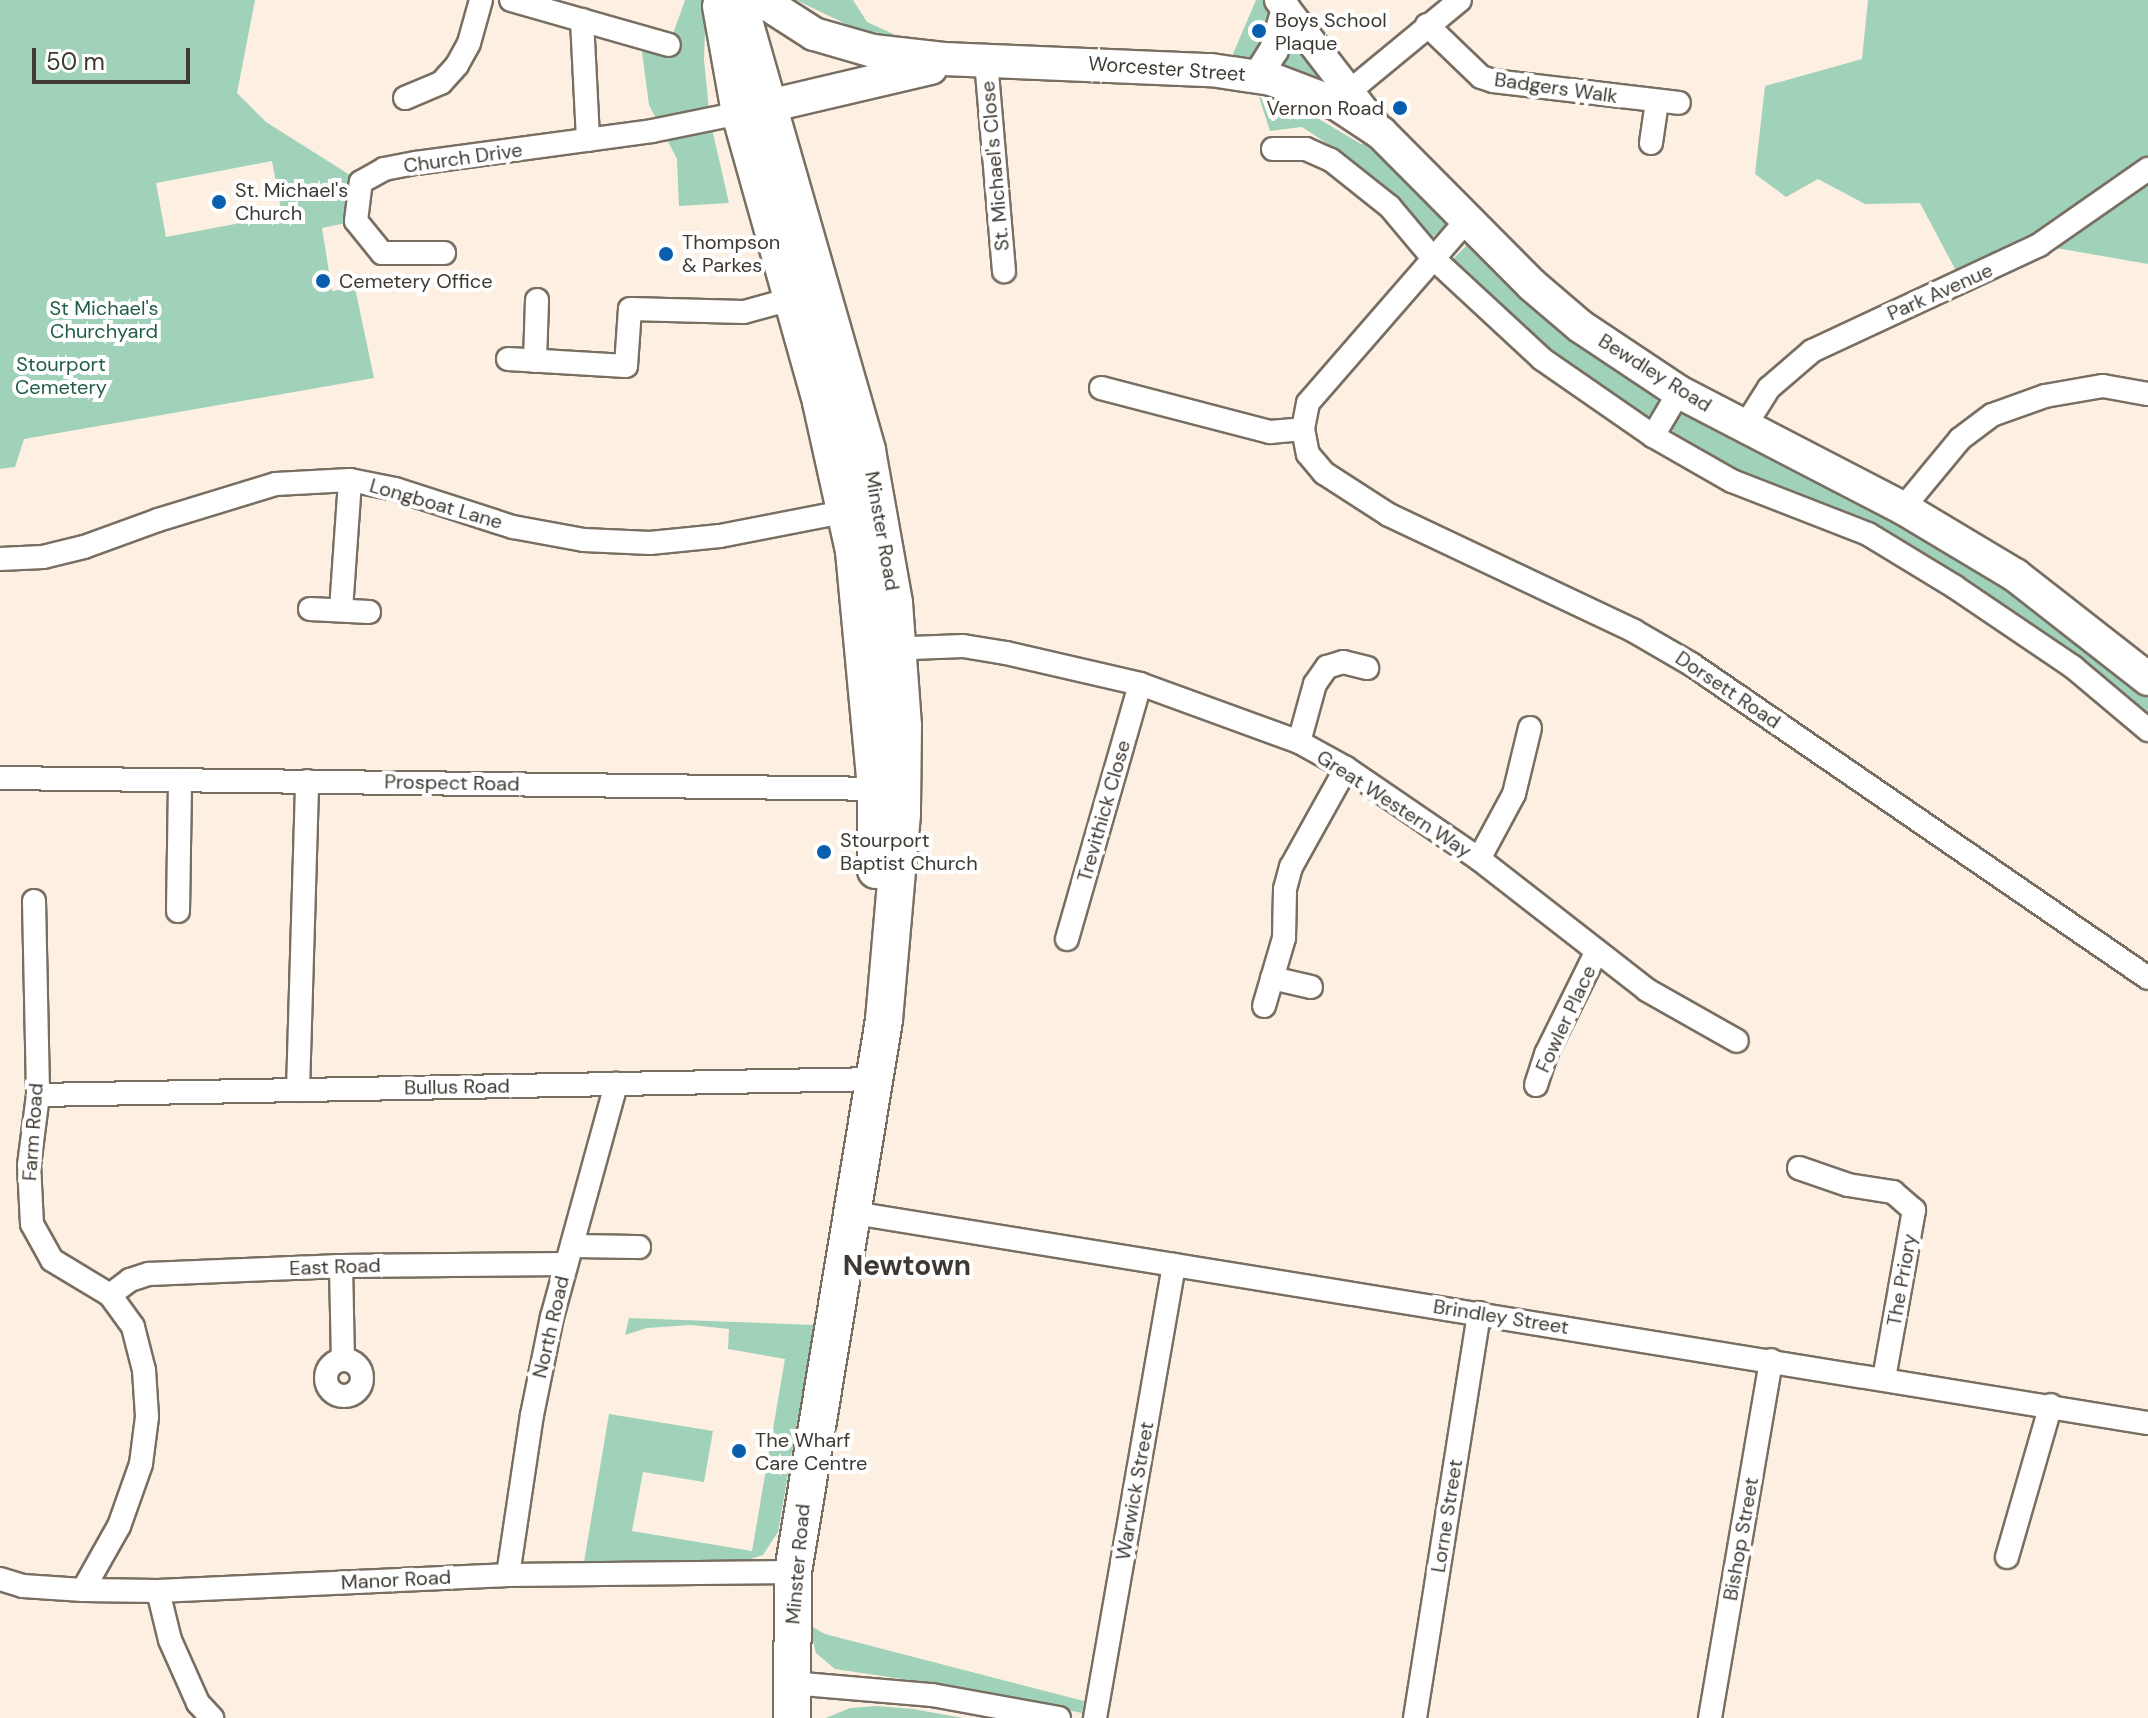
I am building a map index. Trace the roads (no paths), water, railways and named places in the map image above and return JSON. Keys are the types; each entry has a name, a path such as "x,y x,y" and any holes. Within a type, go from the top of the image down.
{"main road":[{"name":"Minster Road","path":"720,0 744,104 808,294 862,508 882,650 890,789 890,968 876,1079 793,1572 792,1701"},
{"name":"Minster Road","path":"738,0 744,104"},
{"name":"Worcester Street","path":"761,0 814,34 846,45 906,56 1178,67 1257,77 1326,98 1381,133"},
{"name":"Worcester Street","path":"744,104 906,56"},
{"name":"Worcester Street","path":"744,104 986,61"},
{"name":"Bewdley Road","path":"1381,133 1532,285 1580,326 1679,392 1903,508 2015,575 2148,679"}],"street":[{"path":"405,98 441,83 457,65 469,43 481,0"},
{"path":"511,0 669,45"},
{"path":"1351,90 1460,0"},
{"path":"1257,77 1274,50 1282,4"},
{"name":"Bewdley Road","path":"1282,4 1381,133"},
{"path":"582,20 588,140"},
{"name":"Badgers Walk","path":"1427,25 1481,77 1493,81 1668,102 1651,143"},
{"name":"St. Michael's Close","path":"986,61 1004,271"},
{"name":"Church Drive","path":"444,253 382,253 356,221 361,182 384,169 588,140 744,104"},
{"path":"1273,149 1306,149 1331,160 1390,207 1432,257 1542,359 1653,436 1732,481 1868,534 1955,587 2073,667 2148,730"},
{"name":"Park Avenue","path":"1745,426 1769,388 1812,351 1963,284 2039,245 2148,169"},
{"path":"1101,388 1270,432 1303,429 1308,403 1467,220"},
{"path":"508,359 626,366 630,309 744,312 808,294"},
{"path":"535,361 537,300"},
{"path":"1903,508 1960,439 1992,415 2045,396 2103,386 2148,394"},
{"path":"1653,436 1679,392"},
{"name":"Dorsett Road","path":"1303,429 1308,454 1324,473 1389,515 1634,631 1691,664 2148,978"},
{"path":"341,610 350,480"},
{"name":"Longboat Lane","path":"0,559 43,557 84,547 158,520 276,484 350,480 395,489 513,527 584,540 650,543 720,536 862,508"},
{"path":"310,609 369,612"},
{"name":"Great Western Way","path":"882,650 963,646 1140,684 1299,742 1346,768 1479,859 1647,990 1737,1041"},
{"path":"1299,742 1315,684 1327,667 1343,662 1367,668"},
{"name":"Trevithick Close","path":"1067,939 1140,684"},
{"path":"1479,859 1514,794 1530,728"},
{"path":"1264,1006 1286,924 1285,889 1291,867 1346,768"},
{"name":"Prospect Road","path":"0,778 890,789"},
{"path":"178,911 180,780"},
{"path":"298,1090 307,781"},
{"name":"Farm Road","path":"34,901 38,1095 29,1165 32,1224 52,1260 110,1295 133,1327 144,1370 147,1417 141,1464 119,1526 83,1590"},
{"name":"Fowler Place","path":"1536,1085 1546,1054 1596,953"},
{"path":"1272,978 1311,987"},
{"name":"Bullus Road","path":"38,1095 876,1079"},
{"name":"North Road","path":"508,1575 532,1415 569,1255 616,1084"},
{"name":"The Priory","path":"1799,1168 1848,1185 1893,1192 1914,1210 1884,1378"},
{"name":"Brindley Street","path":"854,1213 2148,1423"},
{"name":"East Road","path":"110,1295 130,1280 149,1274 569,1255 639,1247"},
{"name":"Warwick Street","path":"1095,1718 1174,1265"},
{"path":"341,1266 343,1360"},
{"name":"Lorne Street","path":"1415,1718 1479,1313"},
{"name":"Bishop Street","path":"1710,1718 1771,1360"},
{"path":"2007,1557 2051,1405"},
{"name":"Manor Road","path":"0,1579 23,1586 158,1591 508,1575 793,1572"},
{"path":"158,1591 170,1640 198,1703 212,1718"},
{"path":"792,1701 932,1695 1059,1718"}],"place":[{"name":"Boys School Plaque","path":"1259,31"},
{"name":"Vernon Road","path":"1400,108"},
{"name":"St. Michael's Church","path":"219,202"},
{"name":"Thompson & Parkes","path":"666,254"},
{"name":"Cemetery Office","path":"323,281"},
{"name":"Stourport Baptist Church","path":"824,852"},
{"name":"The Wharf Care Centre","path":"739,1451"}],"district":[{"name":"Newtown","path":"907,1266"}],"park label":[{"name":"St Michael's Churchyard","path":"104,320"},
{"name":"Stourport Cemetery","path":"61,376"}]}
